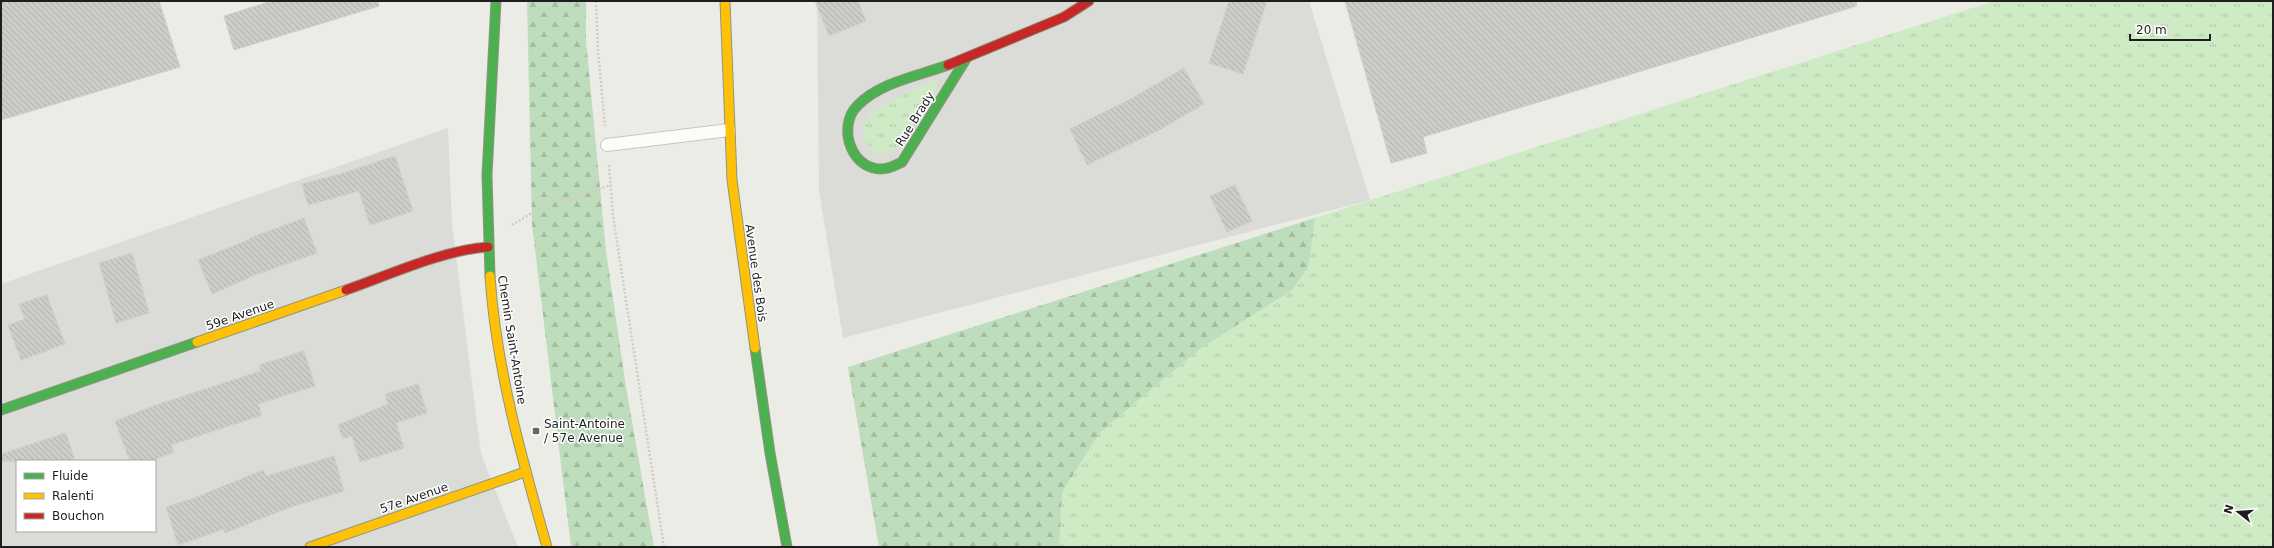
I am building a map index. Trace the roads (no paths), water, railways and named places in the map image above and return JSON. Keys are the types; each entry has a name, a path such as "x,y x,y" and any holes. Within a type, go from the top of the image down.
{"street":[{"name":"Chemin Saint-Antoine","path":"496,1 489,132 488,247 494,313 506,389 525,472 548,547"},
{"name":"Avenue des Bois","path":"725,1 729,130 737,225 770,453 787,547"},
{"name":"Rue Brady","path":"966,59 902,162 894,167 878,169 862,162 855,156 847,141 846,131 850,116 857,104 874,92 966,59 1064,17 1089,1"},
{"name":"59e Avenue","path":"1,410 452,253 471,248 488,247"},
{"name":"57e Avenue","path":"310,547 525,472"}],"lane":[{"path":"607,145 729,130"}],"place":[{"name":"Saint-Antoine / 57e Avenue","path":"536,431"}]}
